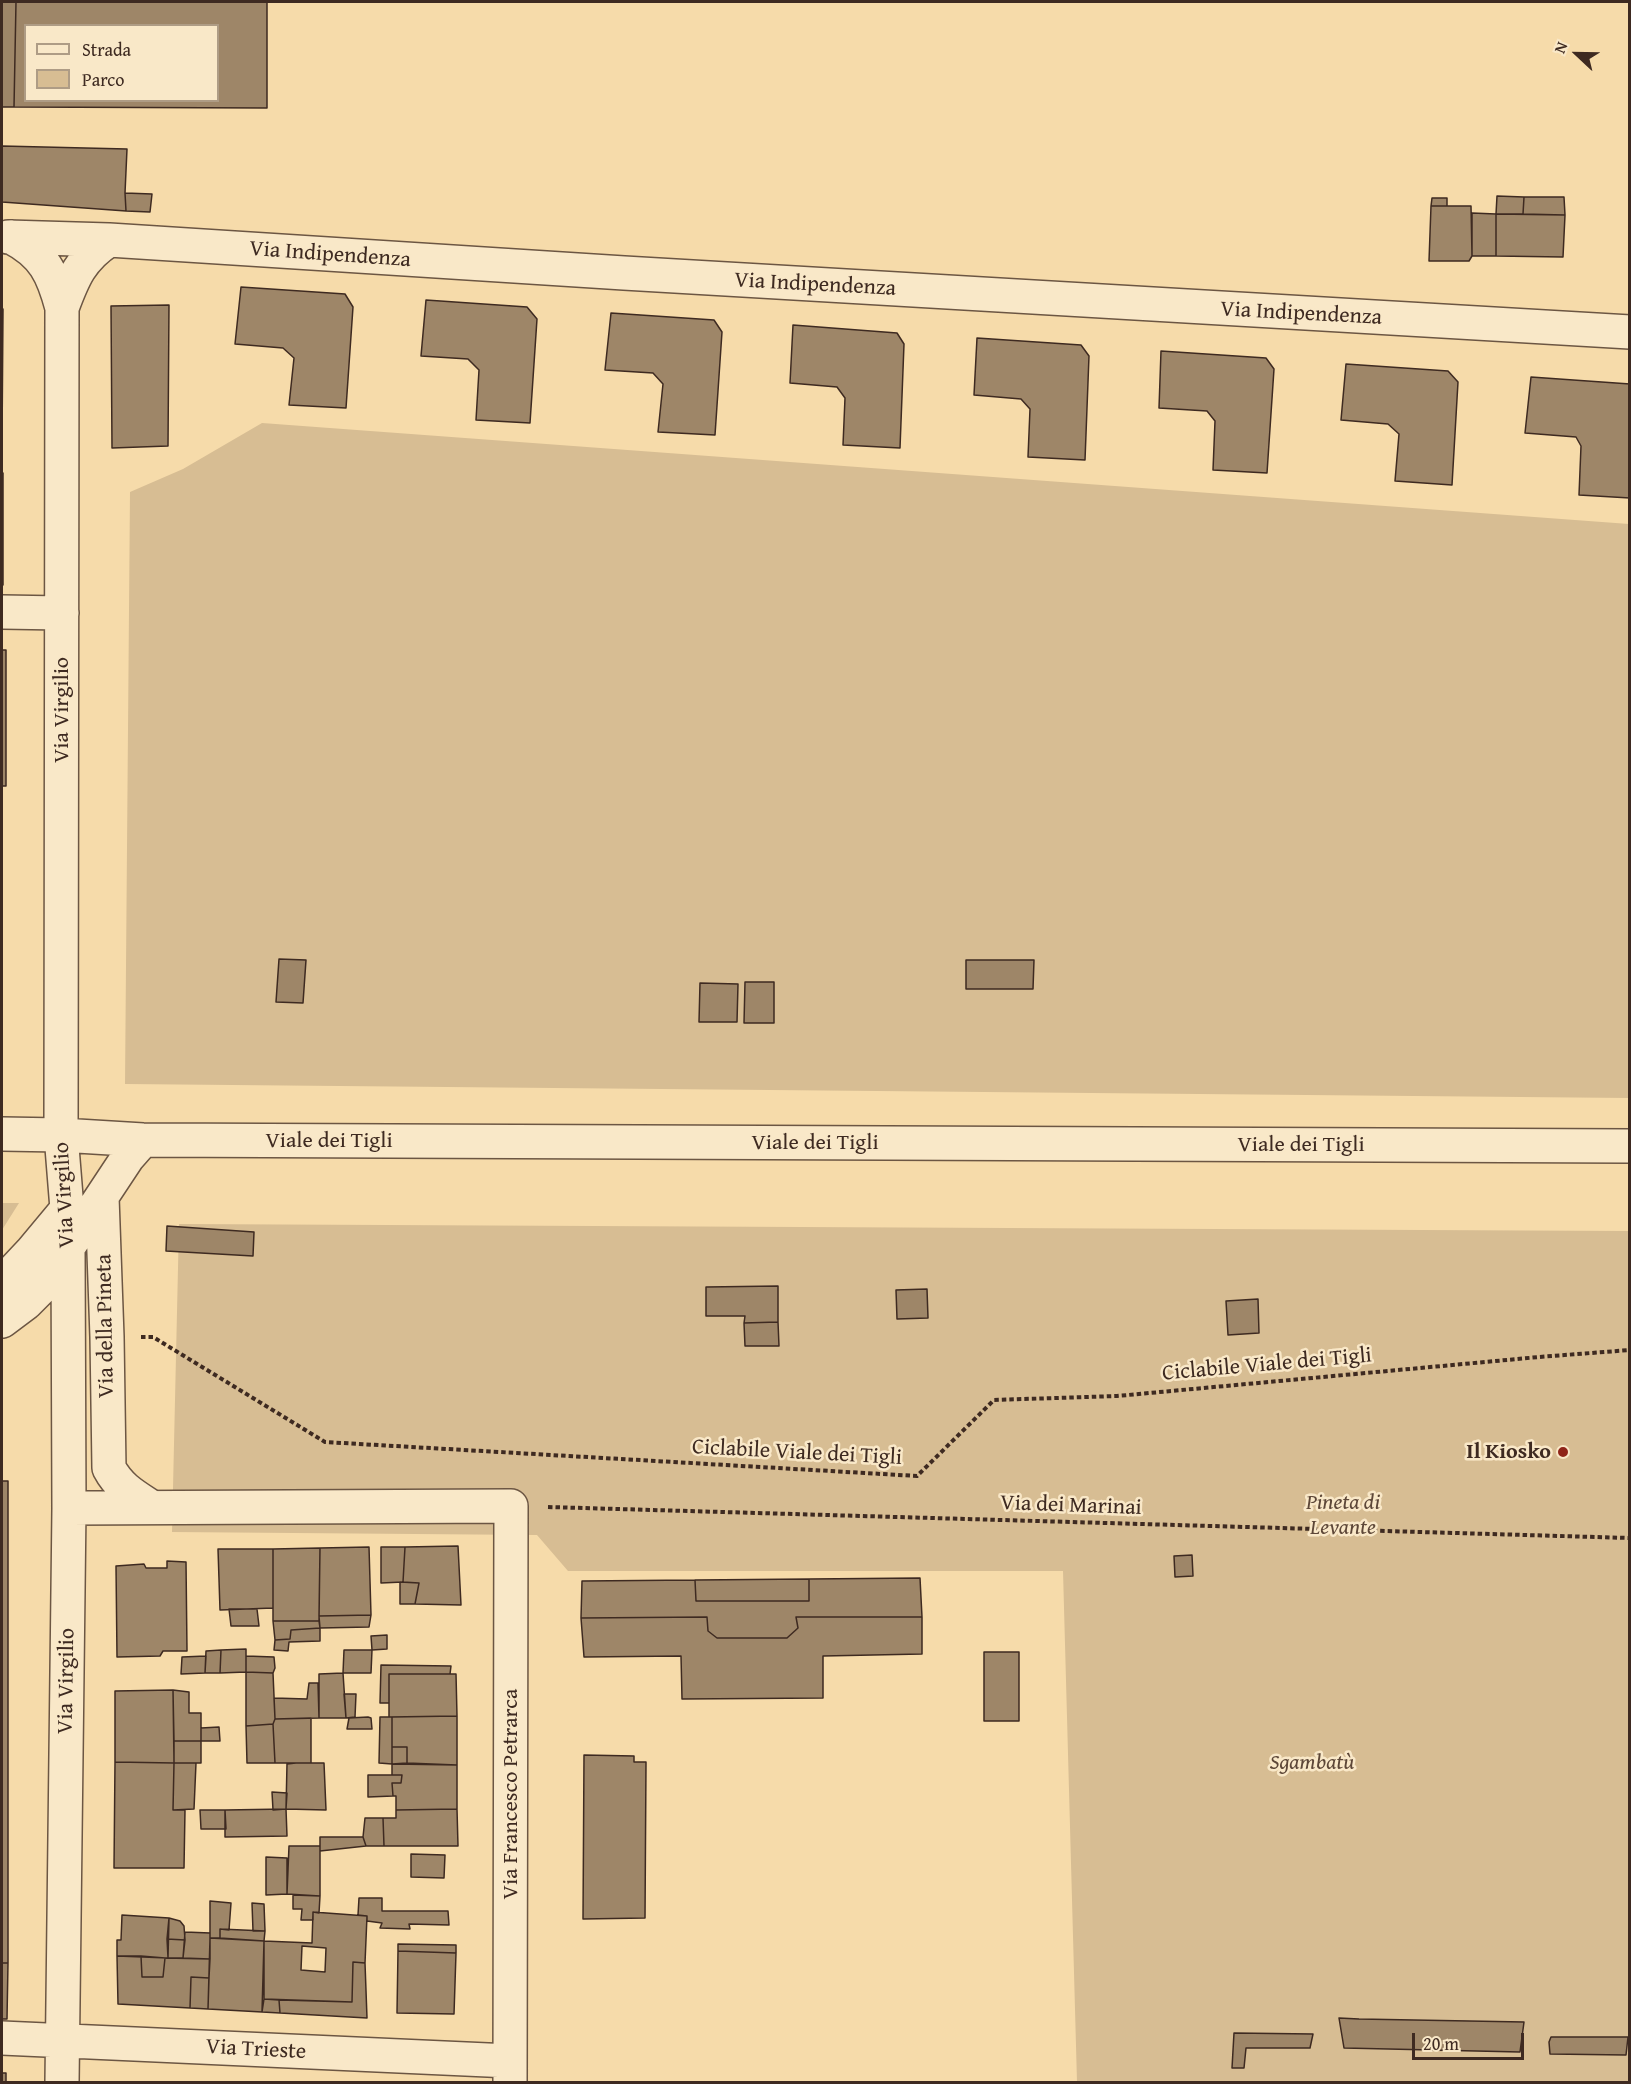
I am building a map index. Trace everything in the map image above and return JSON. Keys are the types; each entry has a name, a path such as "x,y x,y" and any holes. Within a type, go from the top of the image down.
{"street":[{"name":"Via Indipendenza","path":"6,237 109,240 648,275 1629,332"},
{"name":"Via Virgilio","path":"6,237 33,252 51,274 62,308 61,1135 68,1209 69,1508 62,2082"},
{"name":"Via Virgilio","path":"62,308 74,276 82,264 97,248 109,240"},
{"path":"2,612 62,613"},
{"name":"Viale dei Tigli","path":"2,1134 143,1140 1629,1146"},
{"path":"2,1321 42,1287 128,1157 143,1140"},
{"name":"Via della Pineta","path":"102,1197 109,1468 124,1489 150,1506"},
{"path":"2,1282 68,1209"},
{"path":"69,1508 511,1506"},
{"name":"Via Francesco Petrarca","path":"510,2072 511,1506"},
{"name":"Via Trieste","path":"2,2038 510,2072"}],"path":[{"name":"Ciclabile Viale dei Tigli","path":"107,1337 153,1337 325,1442 917,1476 994,1400 1117,1396 1629,1350"},
{"name":"Via dei Marinai","path":"511,1506 1629,1538"}],"green space":[{"path":"262,423 1629,524 1629,1098 125,1084 130,492 183,469"},
{"path":"2,1203 19,1203 2,1230"},
{"name":"Pineta di Levante","path":"179,1224 1629,1231 1629,2082 1077,2082 1063,1571 568,1571 537,1535 172,1532"}],"building":[{"path":"2,2 16,2 14,107 2,107"},
{"path":"16,2 267,2 267,108 14,107"},
{"path":"2,146 127,149 126,211 2,202"},
{"path":"125,193 152,194 150,212 126,211"},
{"path":"1497,196 1524,197 1523,214 1496,214"},
{"path":"1524,197 1564,197 1565,215 1523,214"},
{"path":"1432,198 1447,198 1447,206 1431,206"},
{"path":"1431,206 1471,206 1472,256 1469,261 1429,261"},
{"path":"1472,213 1496,214 1496,256 1472,256"},
{"path":"1496,214 1565,215 1563,257 1496,256"},
{"path":"241,287 345,294 353,307 346,408 289,405 294,358 283,348 235,344"},
{"path":"426,300 527,307 537,319 530,423 476,420 479,370 468,359 421,356"},
{"path":"169,305 168,446 112,448 111,306"},
{"path":"2,309 3,309 2,445"},
{"path":"611,313 714,320 722,332 715,435 658,432 663,384 653,373 605,370"},
{"path":"793,325 897,333 904,344 900,448 843,445 845,398 837,387 790,383"},
{"path":"977,338 1081,345 1089,356 1085,460 1028,457 1030,409 1021,399 974,395"},
{"path":"1161,351 1266,358 1274,369 1267,473 1213,470 1215,421 1207,411 1159,408"},
{"path":"1346,364 1448,371 1458,382 1452,485 1395,481 1399,434 1388,424 1341,420"},
{"path":"1531,377 1630,384 1630,498 1579,495 1581,446 1576,437 1525,433"},
{"path":"3,473 3,523 2,523"},
{"path":"3,523 3,585 2,585"},
{"path":"2,650 6,650 6,786 2,786"},
{"path":"279,959 306,960 303,1003 276,1002"},
{"path":"966,960 1034,960 1033,989 966,989"},
{"path":"745,982 774,982 774,1023 744,1023"},
{"path":"700,983 738,984 737,1022 699,1022"},
{"path":"167,1226 254,1232 253,1256 166,1251"},
{"path":"778,1286 778,1322 744,1323 745,1316 706,1316 706,1287"},
{"path":"927,1289 928,1318 897,1319 896,1290"},
{"path":"1258,1299 1259,1333 1228,1335 1226,1301"},
{"path":"778,1322 779,1346 745,1346 744,1323"},
{"path":"2,1481 8,1481 8,1963 2,1963"},
{"path":"458,1546 461,1605 415,1604 419,1583 403,1582 405,1547"},
{"path":"369,1547 371,1615 319,1616 320,1548"},
{"path":"381,1547 405,1547 403,1582 381,1583"},
{"path":"320,1548 319,1621 273,1621 273,1549"},
{"path":"218,1549 273,1549 273,1608 220,1610"},
{"path":"1192,1555 1193,1576 1175,1577 1174,1556"},
{"path":"167,1561 186,1562 187,1651 163,1651 160,1656 117,1657 116,1566 144,1564 146,1568 167,1568"},
{"path":"920,1578 922,1617 796,1617 798,1628 787,1638 717,1638 708,1631 707,1617 581,1618 582,1581 695,1580 696,1601 809,1601 809,1579"},
{"path":"809,1579 809,1601 696,1601 695,1580"},
{"path":"400,1582 419,1583 415,1604 400,1604"},
{"path":"229,1609 257,1609 259,1626 231,1626"},
{"path":"371,1615 369,1627 320,1628 319,1616"},
{"path":"707,1617 708,1631 717,1638 787,1638 798,1628 796,1617 922,1617 922,1654 823,1656 823,1698 682,1699 681,1656 584,1657 581,1618"},
{"path":"273,1621 319,1621 320,1628 291,1630 290,1639 275,1640"},
{"path":"320,1628 320,1641 289,1642 288,1651 274,1650 275,1640 290,1639 291,1630"},
{"path":"387,1635 387,1649 372,1650 371,1636"},
{"path":"246,1649 246,1672 220,1673 221,1650"},
{"path":"221,1650 220,1673 205,1673 206,1651"},
{"path":"344,1650 372,1650 371,1673 343,1673"},
{"path":"984,1652 1019,1652 1019,1721 984,1721"},
{"path":"206,1656 205,1673 181,1674 182,1657"},
{"path":"246,1656 274,1657 273,1673 246,1672"},
{"path":"381,1665 451,1666 450,1674 389,1674 389,1703 380,1703"},
{"path":"246,1672 273,1673 275,1719 273,1724 246,1726"},
{"path":"343,1673 346,1718 319,1718 319,1674"},
{"path":"389,1674 456,1674 457,1716 389,1717"},
{"path":"309,1683 318,1683 319,1718 275,1719 274,1698 307,1699"},
{"path":"173,1690 189,1692 189,1713 201,1713 201,1741 174,1741"},
{"path":"173,1690 174,1763 115,1762 115,1691"},
{"path":"344,1694 356,1694 355,1717 346,1718"},
{"path":"457,1716 457,1765 407,1763 407,1747 392,1747 392,1717"},
{"path":"380,1717 392,1717 392,1764 379,1763"},
{"path":"311,1718 311,1763 275,1763 273,1724 275,1719"},
{"path":"349,1718 371,1718 372,1729 347,1729"},
{"path":"273,1724 275,1763 247,1763 246,1726"},
{"path":"219,1727 220,1741 201,1741 201,1728"},
{"path":"174,1741 201,1741 201,1763 174,1763"},
{"path":"392,1747 407,1747 407,1763 392,1764"},
{"path":"584,1755 634,1756 634,1762 646,1762 645,1918 583,1919"},
{"path":"115,1762 174,1763 173,1810 185,1810 184,1868 114,1868"},
{"path":"174,1763 196,1763 194,1809 173,1810"},
{"path":"324,1763 326,1810 286,1809 287,1764"},
{"path":"392,1764 457,1765 457,1809 396,1810 396,1796 393,1796 392,1783 401,1783 402,1775 392,1775"},
{"path":"368,1775 402,1775 401,1783 392,1783 393,1796 368,1797"},
{"path":"272,1792 287,1793 286,1809 273,1810"},
{"path":"286,1809 287,1836 225,1837 225,1810"},
{"path":"457,1809 458,1846 384,1846 383,1818 396,1818 396,1810"},
{"path":"200,1810 225,1810 226,1829 201,1829"},
{"path":"365,1818 383,1818 384,1846 366,1846 363,1837"},
{"path":"320,1837 363,1837 366,1846 320,1851"},
{"path":"289,1846 320,1846 320,1896 287,1894"},
{"path":"411,1854 445,1855 444,1878 411,1877"},
{"path":"266,1857 287,1858 287,1894 266,1895"},
{"path":"293,1895 320,1896 319,1913 313,1912 313,1920 301,1920 302,1909 293,1909"},
{"path":"359,1898 382,1898 382,1911 448,1911 449,1925 409,1924 410,1929 380,1928 382,1923 367,1921 367,1916 358,1915"},
{"path":"210,1901 231,1903 229,1930 220,1929 220,1938 210,1938"},
{"path":"252,1903 264,1904 265,1931 253,1931"},
{"path":"313,1912 367,1916 365,1963 353,1962 352,2002 264,1999 264,1941 312,1943","holes":["302,1946 326,1948 325,1972 301,1970"]},
{"path":"122,1915 169,1918 168,1958 117,1956 117,1940 121,1940"},
{"path":"169,1918 180,1921 184,1926 185,1940 167,1939"},
{"path":"220,1929 265,1931 264,1941 220,1938"},
{"path":"185,1932 210,1933 210,1959 183,1958"},
{"path":"210,1938 264,1941 262,2012 208,2009"},
{"path":"167,1939 185,1940 183,1958 168,1958"},
{"path":"398,1944 456,1945 456,1953 398,1951"},
{"path":"398,1951 456,1953 454,2014 397,2013"},
{"path":"117,1956 141,1956 142,1977 163,1977 165,1958 210,1959 209,1978 191,1977 190,2008 118,2004"},
{"path":"141,1956 165,1958 163,1977 142,1977"},
{"path":"353,1962 365,1963 367,2018 280,2013 279,2000 352,2002"},
{"path":"2,1963 8,1963 7,2019 2,2019"},
{"path":"191,1977 209,1978 208,2009 190,2008"},
{"path":"264,1999 279,2000 280,2013 262,2012"},
{"path":"1339,2018 1524,2022 1520,2052 1344,2048"},
{"path":"1234,2033 1313,2034 1310,2048 1246,2048 1244,2068 1232,2068"},
{"path":"1551,2037 1628,2037 1626,2055 1550,2054"},
{"path":"2,2073 6,2073 6,2082 2,2082"}],"place":[{"name":"Il Kiosko","path":"1563,1452"}],"park label":[{"name":"Sgambatù","path":"1312,1763"}]}
